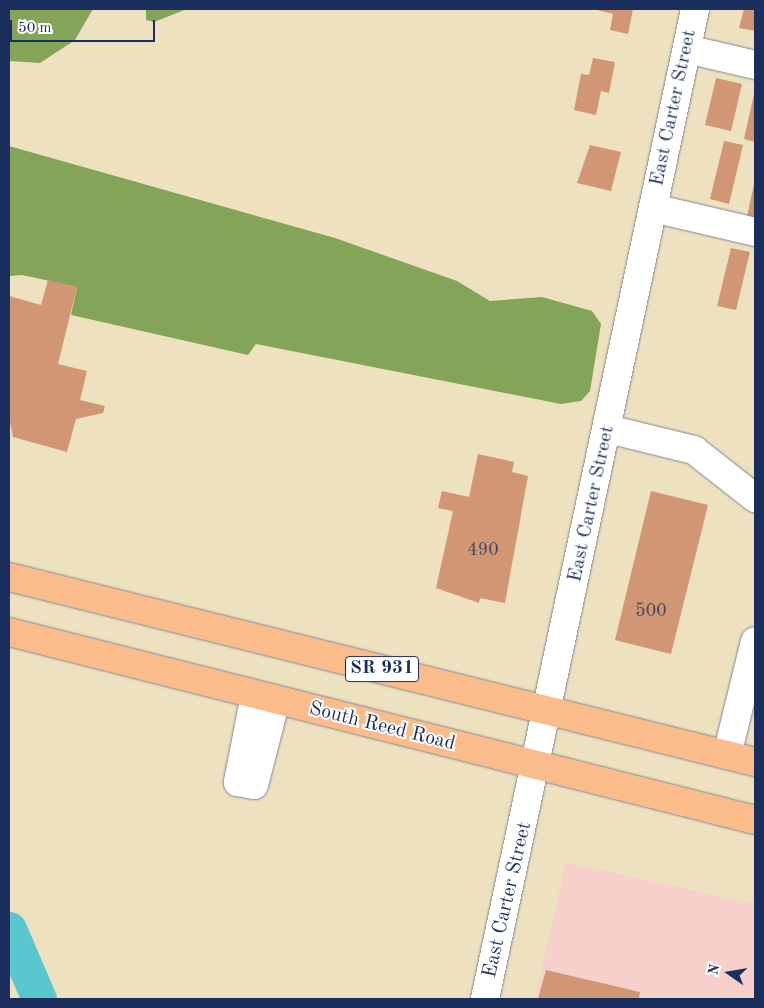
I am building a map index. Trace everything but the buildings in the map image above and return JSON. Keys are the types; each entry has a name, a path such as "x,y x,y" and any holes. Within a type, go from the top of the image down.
{"main road":[{"name":"SR 931","path":"9,577 755,762"},
{"name":"South Reed Road","path":"10,633 755,820"}],"street":[{"name":"East Carter Street","path":"485,999 550,710 652,208 695,9"},
{"path":"687,48 755,65"},
{"path":"652,208 755,232"},
{"path":"608,429 694,450 755,498"},
{"path":"727,755 748,698 755,642"}],"shaded area":[{"path":"566,862 755,904 755,999 535,999"}],"green space":[{"path":"9,9 93,9 75,40 40,63 9,61"},
{"path":"146,9 187,9 154,22 146,20"},
{"path":"9,146 335,238 457,281 490,301 542,297 592,311 601,324 590,391 581,401 561,404 256,344 248,355 71,315 77,287 22,275 9,276"}],"waterway":[{"path":"9,929 39,999"}]}
